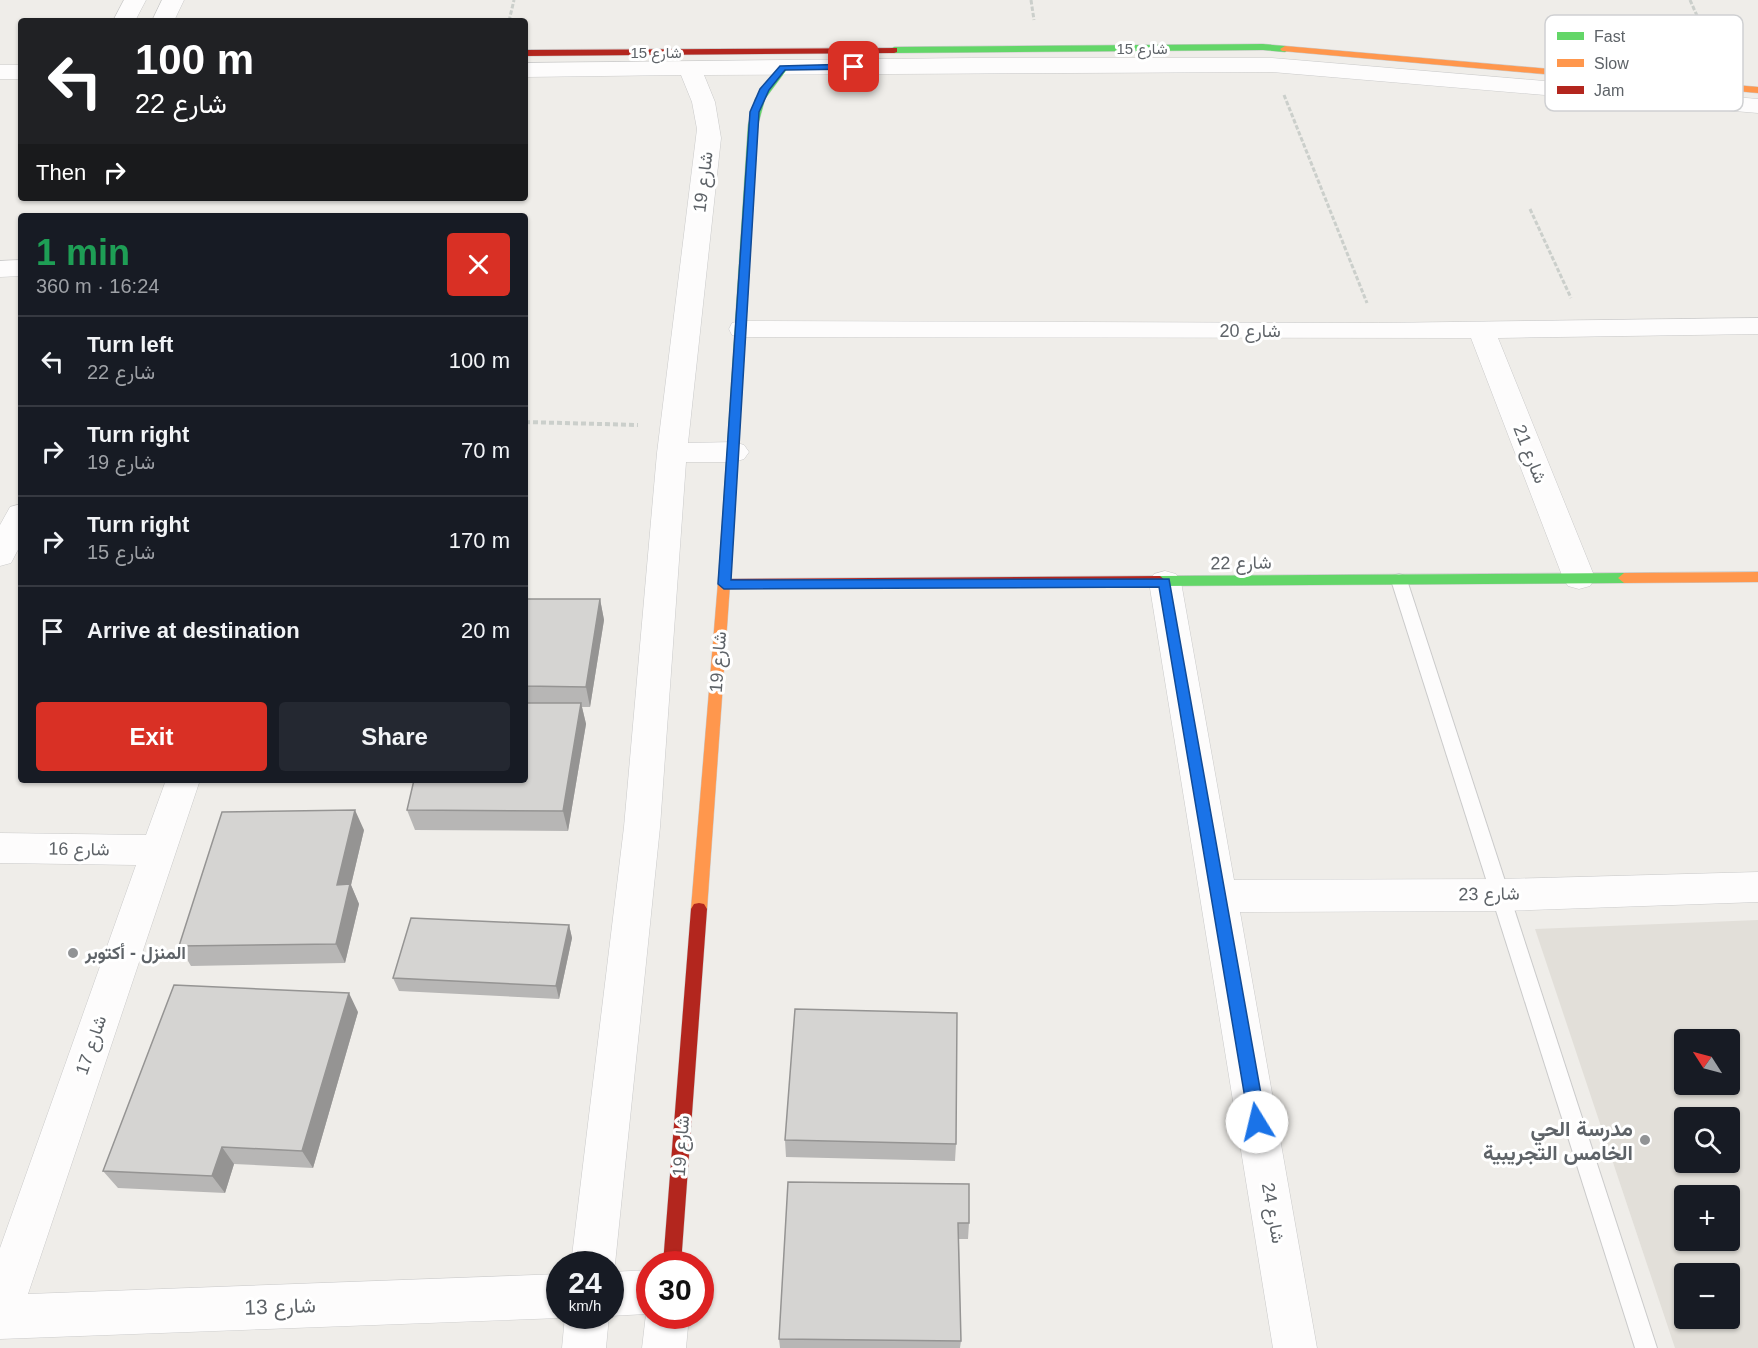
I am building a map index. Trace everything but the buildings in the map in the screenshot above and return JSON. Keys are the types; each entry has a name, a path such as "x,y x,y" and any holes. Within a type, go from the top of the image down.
{"street":[{"path":"126,18 135,0"},
{"path":"164,18 173,0"},
{"name":"شارع 15","path":"528,70 783,68 970,58 1263,48 1545,73"},
{"name":"شارع 15","path":"528,53 970,58 1272,65 1545,88"},
{"path":"0,55 18,55"},
{"name":"شارع 19","path":"673,1251 734,452 754,112 765,89 783,68"},
{"name":"شارع 19","path":"594,1251 642,826 673,440 709,138 708,114 701,91 690,70"},
{"path":"0,72 18,72"},
{"name":"شارع 15","path":"1743,89 1758,90"},
{"name":"شارع 15","path":"1743,105 1758,106"},
{"path":"0,268 18,268"},
{"name":"شارع 20","path":"742,329 1378,331 1758,326"},
{"name":"شارع 21","path":"1481,330 1579,578"},
{"path":"673,440 734,452"},
{"path":"0,555 18,520"},
{"name":"شارع 22","path":"724,584 1758,577"},
{"name":"شارع 24","path":"1165,582 1295,1348"},
{"name":"شارع 17","path":"0,1311 182,783"},
{"name":"شارع 16","path":"0,848 159,850"},
{"name":"شارع 23","path":"1220,896 1502,895 1758,887"},
{"name":"شارع 13","path":"0,1317 546,1297"},
{"path":"584,1348 586,1329"},
{"path":"664,1348 666,1329"}],"lane":[{"path":"1399,580 1646,1348"}],"path":[{"path":"510,18 514,0"},
{"path":"1690,0 1697,15"},
{"path":"1272,65 1378,331"},
{"path":"1530,209 1586,329"},
{"path":"528,422 673,440"}],"shaded area":[{"name":"مدرسة الحي الخامس التجريبية","path":"1758,920 1758,1348 1675,1348 1535,929"}],"traffic: fast":[{"path":"894,50 1263,47 1285,49"},
{"path":"725,570 753,125 760,99 783,68"},
{"path":"1160,581 1624,578"}],"traffic: slow":[{"path":"1285,49 1545,72"},
{"path":"1743,89 1758,90"},
{"path":"699,909 725,570"},
{"path":"1624,578 1758,577"}],"traffic: jam":[{"path":"528,53 894,50"},
{"path":"724,584 1160,581"},
{"path":"673,1251 699,909"}],"place":[{"name":"المنزل - أكتوبر","path":"73,953"},
{"name":"مدرسة الحي الخامس التجريبية","path":"1645,1140"}],"route":[{"path":"854,67 783,68 765,89 754,112 724,584 1165,582 1257,1122"}]}
